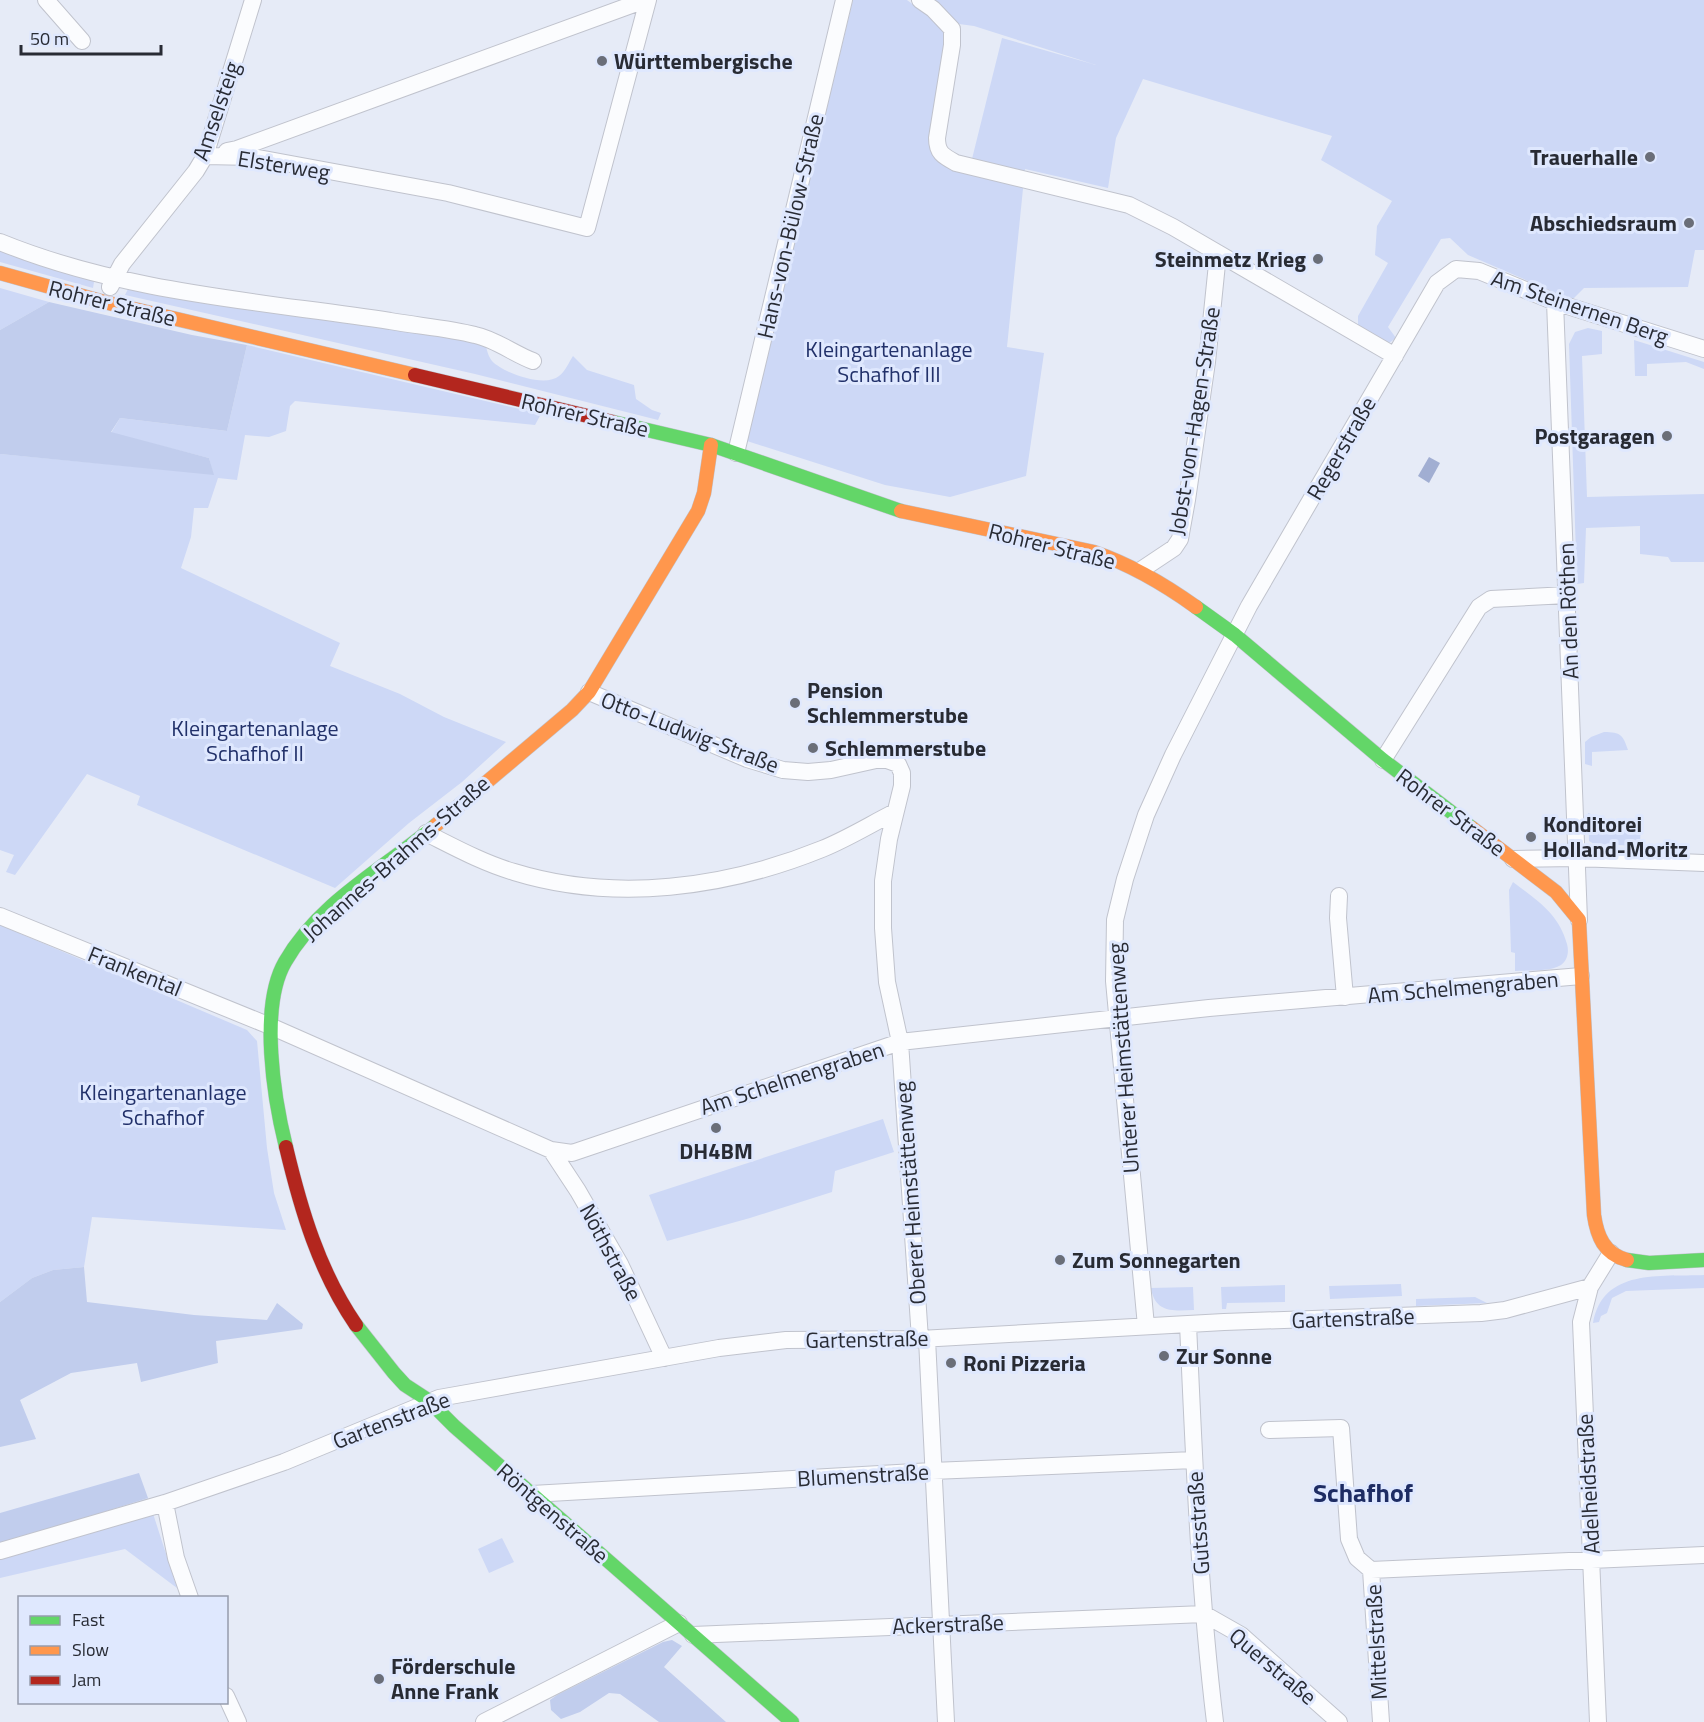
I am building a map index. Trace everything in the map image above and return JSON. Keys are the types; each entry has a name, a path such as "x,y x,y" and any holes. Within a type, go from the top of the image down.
{"main road":[{"name":"Rohrer Straße","path":"0,273 104,302 711,445 897,510 1094,552 1141,570 1192,602 1235,635 1383,760 1556,892 1579,920"},
{"name":"Johannes-Brahms-Straße","path":"428,1401 402,1382 342,1304 326,1275 312,1241 281,1125 273,1081 270,1026 272,1001 282,967 297,943 327,912 388,861 426,833 572,710 589,692 698,511 704,493 711,445"},
{"path":"1579,920 1592,1193 1595,1221 1601,1243 1611,1253 1622,1259 1637,1262 1704,1260"},
{"name":"Röntgenstraße","path":"428,1401 792,1722"}],"street":[{"path":"46,0 82,41"},
{"name":"Amselsteig","path":"104,302 122,264 196,171 205,156 252,0"},
{"name":"Elsterweg","path":"205,156 253,157 448,193 587,228 647,0"},
{"name":"Elsterweg","path":"205,156 237,149 647,0"},
{"name":"Hans-von-Bülow-Straße","path":"736,453 844,0"},
{"path":"920,0 952,29 953,37 937,138 937,148 945,157 956,163 1129,205 1173,227 1395,356"},
{"name":"Rohrer Straße","path":"0,242 114,278"},
{"name":"Jobst-von-Hagen-Straße","path":"1141,570 1174,548 1179,539 1187,500 1207,362 1218,254"},
{"name":"Regerstraße","path":"1235,635 1249,606 1437,283 1456,269"},
{"name":"Am Steinernen Berg","path":"1456,269 1479,271 1555,302 1704,349"},
{"path":"114,278 190,293 478,335 533,361"},
{"name":"An den Röthen","path":"1555,302 1579,920"},
{"path":"1383,760 1479,606 1491,599 1567,595"},
{"name":"Unterer Heimstättenweg","path":"1146,1326 1117,1020 1113,952 1115,920 1125,879 1146,815 1173,755 1235,635"},
{"name":"Otto-Ludwig-Straße","path":"589,692 747,759 783,770 808,772 831,770 876,760 887,760 898,764"},
{"name":"Oberer Heimstättenweg","path":"898,764 902,773 902,786 883,881 883,928 887,982 900,1042 932,1472 946,1722"},
{"path":"426,833 512,872 558,883 593,888 655,888 704,883 765,870 824,849 896,812"},
{"path":"1513,859 1577,858 1704,863"},
{"name":"Am Schelmengraben","path":"1339,896 1338,918 1345,997"},
{"name":"Frankental","path":"0,916 270,1026"},
{"name":"Am Schelmengraben","path":"270,1026 551,1150 572,1154 900,1042 1217,1008 1581,976"},
{"name":"Nöthstraße","path":"551,1150 578,1191 620,1264 664,1358"},
{"name":"Adelheidstraße","path":"1598,1722 1581,1322 1590,1287 1611,1253"},
{"name":"Gartenstraße","path":"0,1551 165,1503 284,1462 428,1401 752,1343 786,1340 923,1339 1188,1324 1480,1313 1505,1310 1590,1287"},
{"name":"Gutsstraße","path":"1188,1324 1204,1614 1215,1722"},
{"name":"Mittelstraße","path":"1269,1430 1341,1428 1349,1539 1357,1558 1371,1570 1381,1722"},
{"name":"Blumenstraße","path":"532,1494 1194,1460"},
{"path":"165,1503 176,1558 189,1596"},
{"path":"1371,1570 1704,1555"},
{"name":"Ackerstraße","path":"693,1635 1204,1614"},
{"name":"Querstraße","path":"1204,1614 1241,1635 1339,1722"},
{"path":"484,1722 679,1623"},
{"path":"228,1700 238,1722"}],"green space":[{"name":"Kleingartenanlage Schafhof III","path":"853,0 907,0 943,27 947,43 930,147 969,171 1002,38 1096,65 974,26 959,24 928,0 1704,0 1704,250 1695,250 1688,287 1584,288 1572,300 1468,255 1450,238 1441,239 1388,327 1396,338 1389,343 1358,327 1358,316 1388,263 1375,255 1377,226 1392,201 1321,160 1332,136 1143,79 1116,138 1108,188 1025,169 1007,347 1044,353 1026,476 950,497 885,485 747,441"},
{"path":"0,246 90,276 94,282 93,288 0,262"},
{"path":"129,287 485,343 492,361 497,366 524,378 535,380 553,379 559,376 573,356 587,370 634,385 636,399 661,413 658,420 475,374 125,295"},
{"path":"0,288 49,302 0,330"},
{"path":"1588,328 1602,331 1602,354 1582,356 1587,497 1704,494 1704,562 1671,562 1668,557 1640,554 1640,526 1586,528 1584,583 1577,584 1569,344 1575,332"},
{"path":"1634,340 1704,362 1704,369 1686,362 1647,364 1647,376 1635,376"},
{"name":"Kleingartenanlage Schafhof II","path":"247,345 541,414 535,425 295,401 290,406 286,431 269,437 245,435 237,480 218,478 208,508 194,508 191,537 181,568 340,643 330,666 400,694 444,717 506,742 462,782 409,823 335,888 137,805 140,796 87,774 15,875 6,872 14,855 0,850 0,454 213,474 209,458 111,433 120,418 227,431"},
{"path":"1604,732 1620,735 1628,750 1592,752 1592,766 1585,764 1585,742"},
{"path":"1588,813 1594,815 1595,830 1631,829 1631,820 1641,818 1640,846 1594,844 1589,841"},
{"path":"1513,882 1546,908 1559,924 1568,950 1567,958 1561,965 1545,970 1515,971 1515,953 1511,952 1509,890"},
{"name":"Kleingartenanlage Schafhof","path":"0,925 247,1030 257,1041 267,1148 274,1193 286,1230 92,1217 84,1267 53,1270 32,1278 0,1302"},
{"path":"883,1119 894,1152 835,1171 832,1192 667,1241 649,1195"},
{"path":"1704,1275 1704,1288 1626,1291 1612,1298 1607,1313 1601,1316 1599,1322 1593,1323 1599,1305 1608,1293 1621,1284 1652,1277"},
{"path":"1401,1284 1402,1296 1330,1299 1329,1286"},
{"path":"1285,1285 1285,1302 1227,1303 1226,1309 1222,1309 1221,1287"},
{"path":"1193,1287 1194,1310 1166,1309 1156,1302 1151,1288"},
{"path":"1475,1297 1487,1303 1416,1306 1416,1299"},
{"path":"148,1498 177,1588 125,1549 0,1578 0,1545"},
{"path":"502,1538 514,1562 489,1573 478,1549"}],"shaded area":[{"path":"49,302 192,335 247,345 227,431 120,418 111,432 209,458 214,475 0,454 0,330"},
{"path":"1429,457 1440,463 1429,483 1418,476"},
{"path":"84,1267 87,1302 194,1315 267,1320 277,1303 303,1324 302,1329 216,1341 218,1363 141,1382 137,1363 71,1373 20,1400 36,1439 0,1447 0,1302 32,1278 53,1270"},
{"path":"139,1473 148,1498 0,1545 0,1513"},
{"path":"672,1640 682,1646 664,1667 726,1722 659,1722 620,1694 609,1693 580,1712 561,1719 551,1710 550,1700 557,1695 663,1642"}],"traffic: fast":[{"path":"613,422 711,445 901,511"},
{"path":"1196,607 1235,635 1383,760 1472,828"},
{"path":"286,1147 277,1104 271,1053 272,1003 277,981 285,962 299,941 334,904 436,825"},
{"path":"1627,1260 1649,1263 1704,1260"},
{"path":"356,1325 405,1385 428,1400 454,1426 792,1722"}],"traffic: slow":[{"path":"0,273 104,302 415,375"},
{"path":"436,825 572,710 589,692 698,511 704,493 711,445"},
{"path":"901,511 1094,552 1147,576 1196,607"},
{"path":"1472,828 1556,892 1579,920 1594,1215 1597,1230 1607,1249 1627,1260"}],"traffic: jam":[{"path":"415,375 613,422"},
{"path":"286,1147 305,1217 322,1262 356,1325"}],"place":[{"name":"Württembergische","path":"602,61"},
{"name":"Trauerhalle","path":"1650,157"},
{"name":"Abschiedsraum","path":"1689,223"},
{"name":"Steinmetz Krieg","path":"1318,259"},
{"name":"Postgaragen","path":"1667,436"},
{"name":"Pension Schlemmerstube","path":"795,703"},
{"name":"Schlemmerstube","path":"813,748"},
{"name":"Konditorei Holland-Moritz","path":"1531,837"},
{"name":"DH4BM","path":"716,1128"},
{"name":"Zum Sonnegarten","path":"1060,1260"},
{"name":"Zur Sonne","path":"1164,1356"},
{"name":"Roni Pizzeria","path":"951,1363"},
{"name":"Förderschule Anne Frank","path":"379,1679"}],"district":[{"name":"Schafhof","path":"1363,1493"}]}
